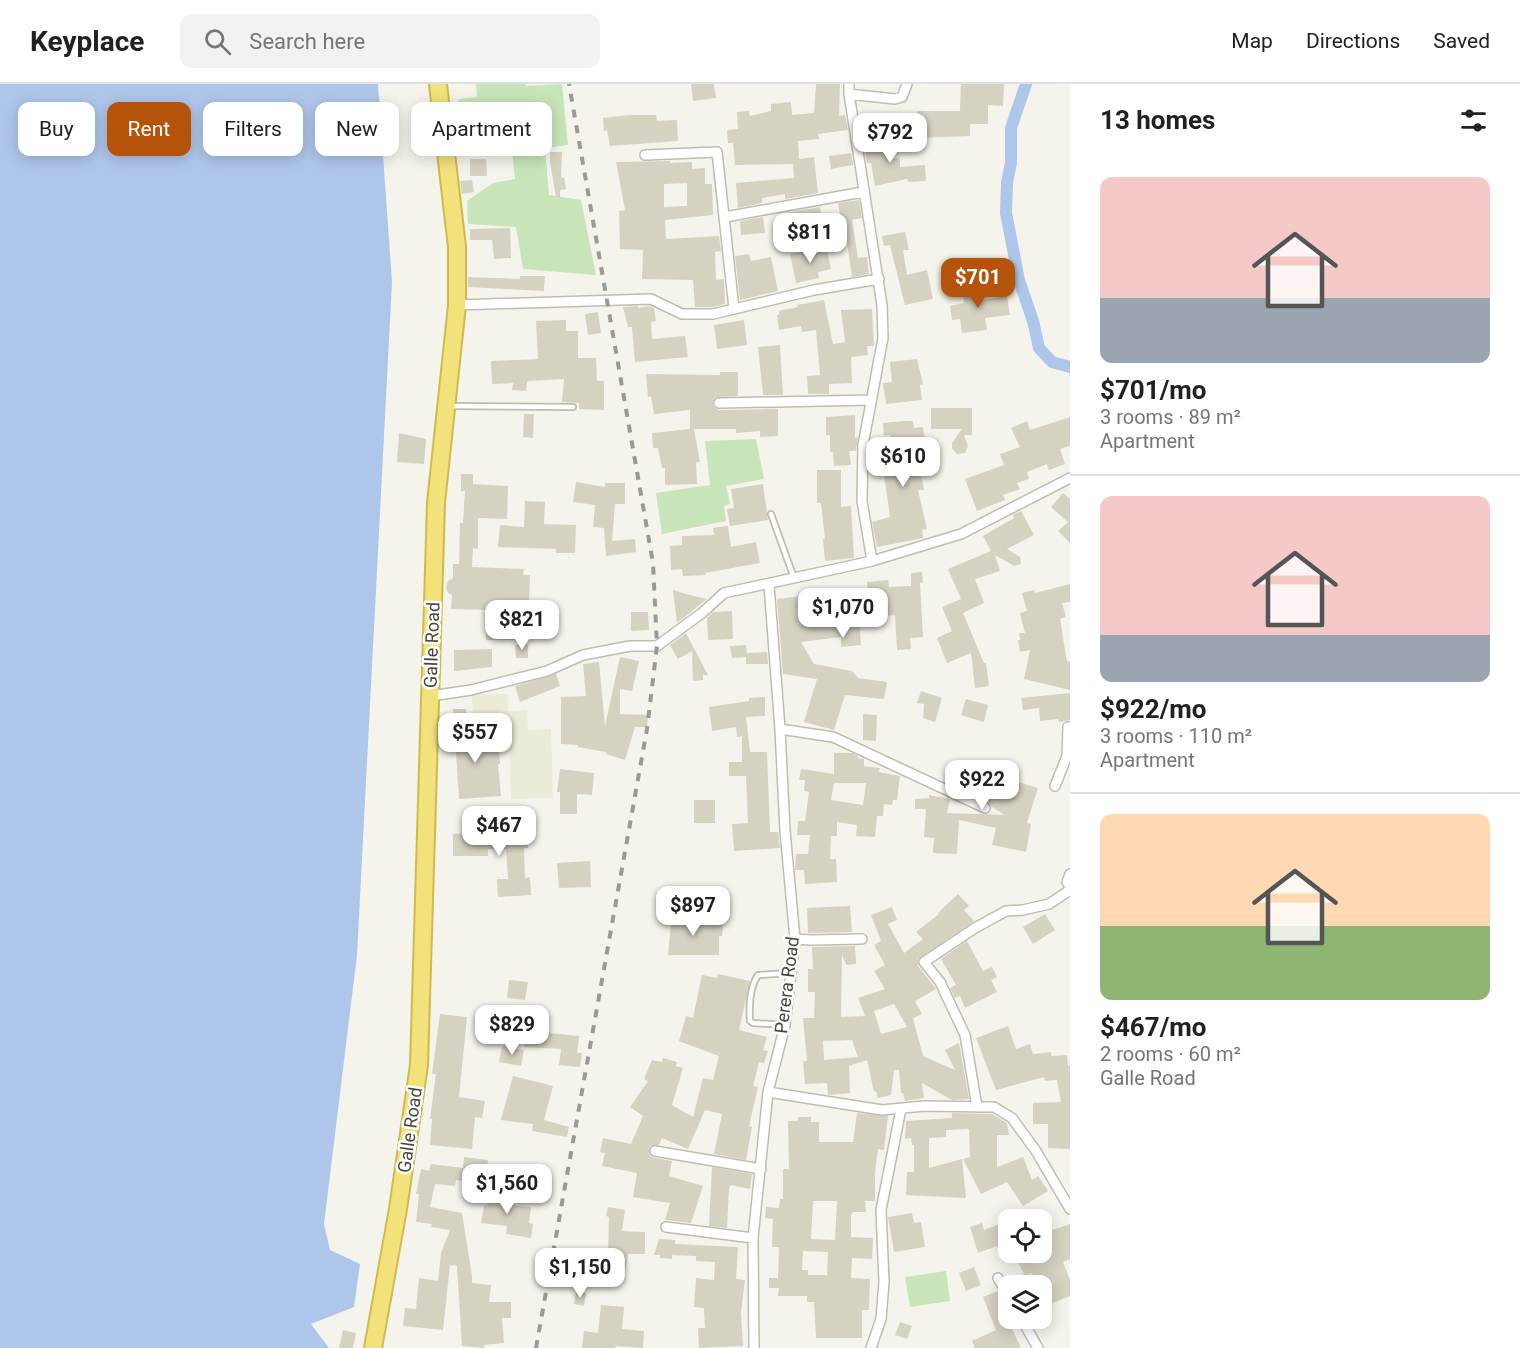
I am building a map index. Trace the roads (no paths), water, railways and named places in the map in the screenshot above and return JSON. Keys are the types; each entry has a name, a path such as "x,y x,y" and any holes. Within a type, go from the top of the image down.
{"highway":[{"name":"Galle Road","path":"373,1348 398,1209 419,1065 436,503 458,305 456,247 438,84"}],"street":[{"path":"872,561 861,501 863,445 883,338 879,279 863,192 849,89 895,99 902,97 907,84"},
{"path":"645,155 717,152 734,309"},
{"path":"724,217 863,192"},
{"path":"458,305 651,299 682,314 713,314 814,290 879,279"},
{"path":"719,402 871,400"},
{"path":"431,696 471,690 547,670 583,655 630,646 657,646 702,613 724,593 872,561 961,534 1070,478"},
{"name":"Perera Road","path":"754,1348 753,1238 768,1092 785,1025 795,939 784,831 780,729 769,585"},
{"path":"1055,786 1067,756 1068,727 1070,727"},
{"path":"780,729 833,737 985,808"},
{"path":"976,1107 966,1035 940,982 924,962 975,928 1006,911 1025,914 1049,904 1070,888 1067,882 1070,874"},
{"path":"795,939 862,939"},
{"path":"768,1092 871,1109 924,1106 994,1107 1012,1118 1036,1151 1070,1209"},
{"path":"871,1348 881,1319 884,1282 881,1210 901,1109"},
{"path":"655,1151 761,1169"},
{"path":"666,1227 753,1238"},
{"path":"1027,1329 1038,1348"}],"lane":[{"path":"447,406 573,407"},
{"path":"771,514 794,578"},
{"path":"785,1025 753,1023 750,1021 749,1002 758,975 791,973"}],"water":[{"path":"0,84 378,84 379,102 315,102 315,156 383,156 392,282 357,955 324,1224 330,1250 360,1264 354,1307 311,1324 329,1348 0,1348"}],"waterway":[{"path":"1026,84 1011,128 1011,163 1007,183 1006,213 1019,280 1033,321 1039,348 1052,362 1070,367"}],"railway":[{"path":"536,1348 647,729 657,646 653,563 569,84"}]}
